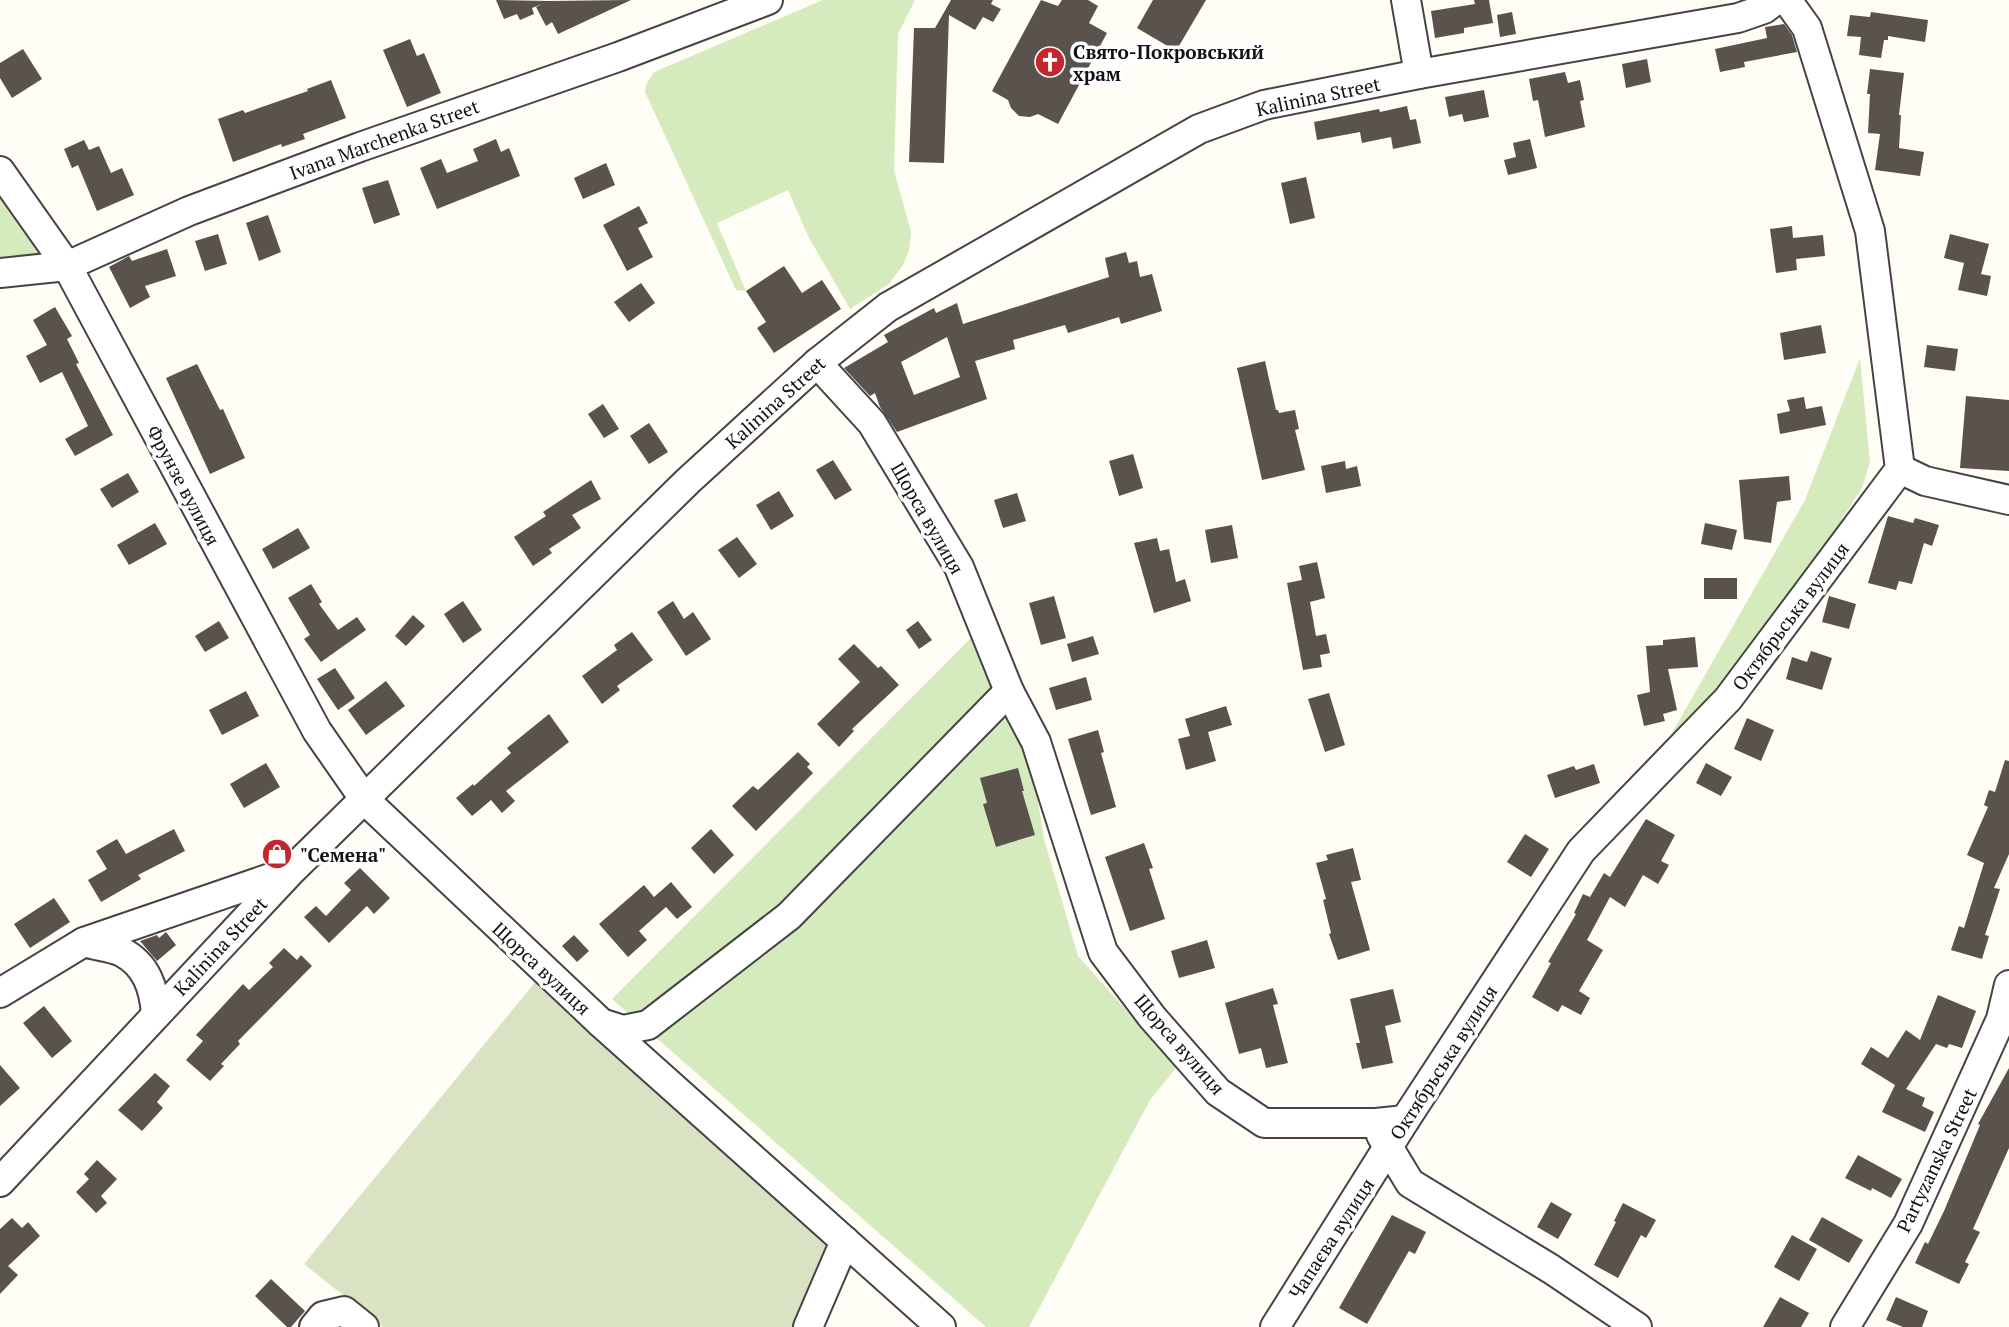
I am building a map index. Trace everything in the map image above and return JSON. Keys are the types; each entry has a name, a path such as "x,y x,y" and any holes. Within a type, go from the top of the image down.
{"street":[{"name":"Ivana Marchenka Street","path":"0,273 67,266 189,211 360,147 618,57 768,0"},
{"path":"1406,0 1419,74"},
{"name":"Kalinina Street","path":"0,1182 290,871 688,481 817,363 888,307 1199,130 1264,105 1419,74 1738,18 1764,9 1776,0"},
{"path":"1787,0 1807,29 1870,231 1899,469 1925,481 2009,500"},
{"name":"Фрунзе вулиця","path":"0,171 67,266 317,731 365,800"},
{"name":"Щорса вулиця","path":"817,363 872,424 958,567 1010,691 1036,743 1103,952 1152,1017 1218,1092 1264,1123 1405,1121"},
{"name":"Октябрьська вулиця","path":"1388,1149 1581,851 1728,699 1899,469"},
{"name":"Щорса вулиця","path":"365,800 601,1023 624,1030 648,1025 789,916 1010,691"},
{"path":"0,993 84,943 290,871"},
{"path":"84,943 123,953 142,969 154,987 156,1014"},
{"name":"Partyzanska Street","path":"1845,1327 1908,1224 2001,1019 2009,985"},
{"path":"601,1023 941,1327"},
{"path":"1376,1123 1388,1149 1410,1183 1551,1269 1637,1327"},
{"name":"Чапаєва вулиця","path":"1275,1327 1388,1149"},
{"path":"1359,1196 1410,1183"},
{"path":"808,1327 845,1241"},
{"path":"314,1327 323,1317 354,1319"}],"green space":[{"path":"823,0 915,0 898,34 894,170 911,232 909,251 903,265 889,284 850,309 808,236 788,190 717,223 746,291 736,290 645,92 654,72"},
{"path":"0,196 43,255 0,260"},
{"path":"1860,358 1870,462 1862,488 1821,552 1720,695 1668,740 1805,500"},
{"path":"971,638 1009,720 1030,752 1044,839 1078,956 1177,1067 1150,1100 1029,1327 986,1327 612,999"},
{"path":"537,980 834,1243 797,1327 383,1327 304,1264"}],"building":[{"path":"496,0 631,0 558,34 552,22 546,26 536,7 542,4 532,8 534,14 520,20 517,14 504,19"},
{"path":"951,0 993,0 991,4 1001,9 993,22 983,17 975,30 949,15 944,163 909,162 914,28 935,28"},
{"name":"Свято-Покровський храм","path":"1041,0 1058,6 1062,0 1088,0 1098,6 1089,23 1107,33 1058,124 1038,114 1030,117 1019,116 1008,100 992,91"},
{"path":"1153,0 1206,0 1176,51 1137,28"},
{"path":"1474,0 1489,0 1493,23 1464,28 1464,33 1435,38 1431,11 1475,4"},
{"path":"1512,12 1516,34 1500,37 1497,15"},
{"path":"1871,12 1928,20 1925,42 1888,36 1888,40 1884,40 1881,58 1859,55 1861,37 1847,36 1850,15 1870,17"},
{"path":"1784,24 1792,35 1797,52 1744,62 1745,67 1720,72 1715,49 1767,38 1765,27"},
{"path":"410,39 417,56 424,53 441,93 407,107 383,50"},
{"path":"23,49 42,79 12,98 0,78 0,63"},
{"path":"1647,59 1651,82 1626,88 1622,64"},
{"path":"1870,69 1904,73 1899,115 1899,148 1924,152 1920,176 1875,170 1880,134 1868,133 1870,94 1867,94"},
{"path":"1565,72 1568,83 1580,80 1584,100 1580,101 1585,127 1545,137 1538,100 1533,101 1529,79"},
{"path":"331,80 346,118 303,134 305,139 282,147 281,144 233,162 218,119 243,110 245,113"},
{"path":"1484,90 1489,117 1464,122 1462,114 1449,117 1445,97"},
{"path":"1407,106 1410,120 1416,119 1421,143 1393,149 1391,137 1362,143 1360,132 1317,140 1314,122"},
{"path":"496,139 501,152 509,148 520,176 437,209 420,168 441,159 447,173 478,161 473,149"},
{"path":"1530,139 1537,168 1508,175 1504,160 1516,157 1513,143"},
{"path":"84,140 89,150 99,146 111,173 122,168 134,195 97,211 78,165 72,168 64,149"},
{"path":"606,163 615,185 583,199 574,178"},
{"path":"1306,177 1315,218 1290,224 1281,183"},
{"path":"388,180 400,215 374,224 362,188"},
{"path":"639,206 648,223 638,228 653,257 627,271 603,225"},
{"path":"268,215 281,252 259,261 246,223"},
{"path":"1792,226 1793,238 1823,235 1825,256 1796,259 1797,270 1776,273 1770,229"},
{"path":"218,234 227,264 205,271 195,241"},
{"path":"1950,234 1989,244 1981,274 1991,276 1987,296 1958,290 1964,263 1944,258"},
{"path":"167,249 176,276 145,286 150,297 130,308 109,267 129,256 132,261"},
{"path":"1126,252 1129,263 1137,261 1140,277 1152,274 1162,311 1121,324 1119,317 1068,333 1065,325 1013,340 1015,349 975,361 987,399 897,432 880,407 875,393 870,396 844,368 888,342 884,335 934,308 936,313 957,303 963,324 1109,277 1105,258","holes":["947,337 960,377 914,395 901,362"]},
{"path":"784,266 802,293 822,280 841,309 774,353 757,328 766,322 746,291"},
{"path":"641,283 655,303 629,322 614,302"},
{"path":"55,307 72,336 67,339 79,363 76,364 113,435 75,456 65,439 88,426 62,372 40,383 26,356 47,345 33,320"},
{"path":"1821,325 1826,353 1784,360 1780,333"},
{"path":"1927,345 1958,349 1955,371 1924,367"},
{"path":"1265,361 1276,410 1279,413 1295,410 1299,429 1295,430 1305,470 1262,480 1237,368"},
{"path":"197,364 220,410 223,409 245,458 210,474 166,378"},
{"path":"1966,396 2009,400 2009,471 1960,468"},
{"path":"1804,397 1806,409 1822,406 1826,425 1780,434 1777,414 1790,411 1787,400"},
{"path":"603,404 619,429 604,438 588,414"},
{"path":"649,423 668,452 649,464 630,436"},
{"path":"1133,454 1143,488 1119,496 1109,461"},
{"path":"833,460 852,490 835,500 816,470"},
{"path":"1345,461 1346,469 1357,466 1361,486 1326,493 1321,466"},
{"path":"128,473 139,492 112,508 100,489"},
{"path":"1789,476 1791,500 1777,502 1771,543 1744,539 1739,480"},
{"path":"591,480 601,499 572,515 581,528 549,549 552,553 533,566 514,537 546,516 543,512"},
{"path":"779,491 794,516 771,530 756,505"},
{"path":"1017,493 1026,521 1003,528 994,500"},
{"path":"1888,516 1913,523 1915,518 1939,525 1932,546 1924,543 1912,584 1899,581 1896,590 1868,583"},
{"path":"155,523 167,544 129,565 117,545"},
{"path":"1705,523 1737,530 1732,550 1701,544"},
{"path":"1232,525 1238,558 1211,563 1205,530"},
{"path":"298,528 310,548 273,569 262,549"},
{"path":"737,537 757,564 739,578 718,550"},
{"path":"1157,538 1160,551 1169,549 1176,582 1185,579 1191,601 1154,613 1134,543"},
{"path":"1317,562 1325,598 1310,602 1316,636 1326,634 1330,653 1320,655 1322,667 1303,670 1287,583 1302,580 1299,566"},
{"path":"1704,578 1737,578 1737,599 1704,599"},
{"path":"311,584 322,602 319,604 338,630 357,617 366,630 321,662 304,639 310,635 288,598"},
{"path":"1054,596 1066,638 1041,645 1029,603"},
{"path":"1829,596 1856,604 1849,629 1822,622"},
{"path":"463,601 482,630 463,643 444,614"},
{"path":"673,601 684,619 693,612 711,639 686,656 657,612"},
{"path":"413,615 425,626 406,646 395,636"},
{"path":"219,621 229,638 205,652 195,636"},
{"path":"918,621 932,640 919,649 906,630"},
{"path":"632,632 653,660 617,686 620,690 602,704 582,676 617,650 614,645"},
{"path":"1093,636 1099,654 1072,662 1067,644"},
{"path":"1695,637 1698,667 1668,669 1677,710 1663,714 1665,721 1644,726 1637,695 1650,692 1646,646 1663,645 1663,640"},
{"path":"854,644 899,685 852,729 854,731 839,747 817,724 860,682 838,659"},
{"path":"1811,651 1832,658 1822,690 1786,679 1792,657 1807,662"},
{"path":"335,668 355,698 338,710 317,679"},
{"path":"1086,677 1092,700 1056,710 1049,688"},
{"path":"386,681 405,706 366,735 348,710"},
{"path":"246,691 259,716 222,735 209,710"},
{"path":"1329,693 1345,745 1325,752 1308,699"},
{"path":"1226,706 1232,725 1208,732 1216,761 1186,770 1178,739 1190,736 1185,719"},
{"path":"549,714 569,742 506,791 515,801 502,813 491,800 472,816 456,798 473,784 474,786 511,753 507,748"},
{"path":"1747,718 1774,730 1761,761 1734,749"},
{"path":"1098,730 1104,752 1101,753 1116,807 1091,815 1068,739"},
{"path":"798,752 810,764 807,767 813,773 756,831 732,806 753,786 758,790"},
{"path":"2005,760 2009,761 2009,854 1994,888 2000,889 1985,935 1989,936 1982,959 1951,950 1959,926 1964,928 1984,863 1967,855 1988,807 1984,805 1989,790 1995,792"},
{"path":"266,763 280,787 244,808 230,784"},
{"path":"1706,763 1732,777 1721,796 1696,783"},
{"path":"1594,764 1600,783 1555,798 1547,775 1574,766 1576,770"},
{"path":"1018,768 1035,835 996,847 983,804 987,803 980,778"},
{"path":"1646,819 1675,835 1661,861 1669,865 1658,884 1643,875 1625,907 1610,897 1587,940 1603,950 1579,991 1590,998 1581,1015 1562,1005 1558,1012 1532,997 1551,963 1548,962 1576,914 1574,913 1583,894 1590,897 1604,873 1610,877"},
{"path":"174,829 185,851 138,875 141,879 101,902 88,880 107,869 96,851 117,839 126,854"},
{"path":"711,829 734,855 714,874 691,848"},
{"path":"1525,834 1549,849 1531,877 1507,862"},
{"name":"\"Семена\"","path":"280,839 290,849 281,857 267,862 262,856"},
{"path":"1144,843 1153,868 1149,869 1165,919 1130,931 1105,857"},
{"path":"1353,848 1361,880 1351,882 1370,950 1338,960 1329,934 1331,933 1323,900 1326,899 1316,863 1328,860 1326,855"},
{"path":"360,868 390,898 374,914 367,906 329,943 304,917 316,906 326,916 351,890 344,883"},
{"path":"671,882 692,907 677,919 666,907 639,931 647,940 628,957 599,924 644,885 654,897"},
{"path":"54,898 70,922 30,948 14,924"},
{"path":"166,932 176,945 157,961 140,941 157,935 159,938"},
{"path":"574,935 589,951 577,962 562,946"},
{"path":"1207,940 1215,968 1179,978 1171,951"},
{"path":"284,948 297,960 301,955 312,966 238,1041 240,1044 221,1064 224,1066 210,1081 186,1060 203,1041 196,1035 243,984 249,990 273,967 269,963"},
{"path":"1273,988 1278,1004 1273,1005 1288,1063 1266,1068 1261,1048 1239,1054 1225,1003"},
{"path":"1393,989 1401,1022 1385,1026 1393,1063 1362,1069 1356,1043 1360,1043 1350,999"},
{"path":"1938,995 1976,1011 1962,1048 1949,1044 1947,1048 1936,1044 1906,1089 1925,1098 1922,1106 1934,1112 1925,1132 1882,1112 1895,1085 1861,1064 1871,1047 1888,1058 1906,1030 1920,1040"},
{"path":"44,1006 72,1041 52,1058 23,1023"},
{"path":"0,1065 20,1088 0,1106"},
{"path":"2009,1068 2009,1148 1973,1229 1980,1232 1965,1262 1969,1264 1959,1284 1915,1263 1944,1211 1980,1125 1978,1124"},
{"path":"155,1073 170,1086 157,1102 163,1108 142,1131 118,1110"},
{"path":"1858,1155 1902,1179 1891,1198 1845,1178"},
{"path":"97,1160 117,1179 101,1196 107,1203 96,1213 76,1192 89,1179 84,1174"},
{"path":"1551,1202 1572,1214 1558,1239 1537,1227"},
{"path":"1623,1203 1656,1220 1646,1238 1641,1235 1618,1278 1594,1265"},
{"path":"1392,1215 1426,1232 1415,1254 1409,1251 1367,1324 1339,1308"},
{"path":"1822,1217 1863,1240 1849,1263 1809,1240"},
{"path":"12,1218 22,1228 28,1222 40,1236 8,1266 18,1275 0,1294 0,1229"},
{"path":"1792,1235 1817,1249 1799,1281 1774,1267"},
{"path":"271,1279 305,1311 291,1327 287,1327 255,1296"},
{"path":"1780,1297 1809,1313 1801,1327 1763,1327"},
{"path":"1896,1297 1928,1311 1922,1327 1903,1327 1886,1320"}],"place":[{"name":"Свято-Покровський храм","path":"1050,62"},
{"name":"\"Семена\"","path":"277,854"}]}
